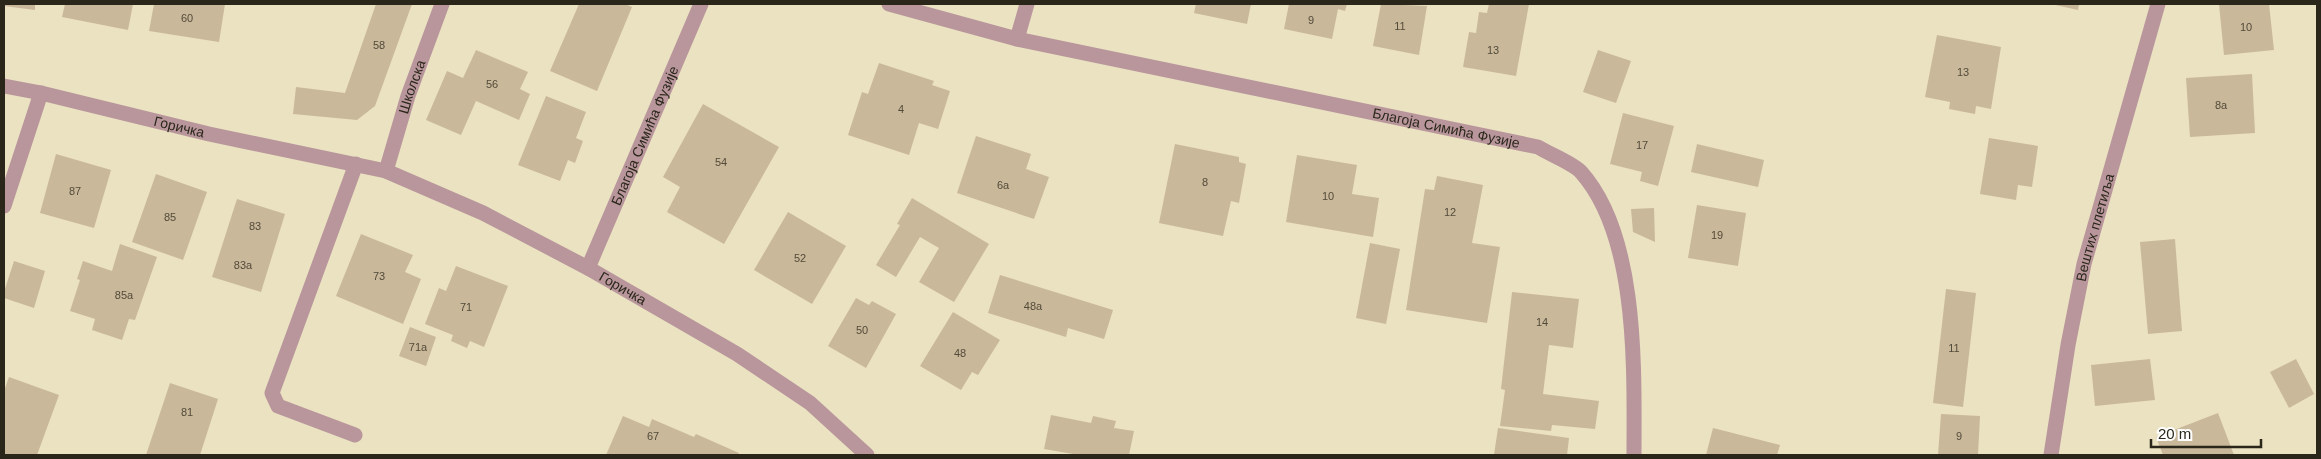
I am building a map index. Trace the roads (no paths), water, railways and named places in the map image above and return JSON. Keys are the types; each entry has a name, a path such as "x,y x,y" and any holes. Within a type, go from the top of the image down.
{"street":[{"name":"Школска","path":"386,171 408,96 442,4"},
{"name":"Благоја Симића Фузије","path":"588,268 701,4"},
{"name":"Благоја Симића Фузије","path":"889,4 1017,38 1538,147 1580,170 1602,200 1617,240 1629,307 1634,401 1634,455"},
{"path":"1017,38 1027,4"},
{"name":"Вештих плетиља","path":"2051,455 2068,346 2084,264 2158,4"},
{"name":"Горичка","path":"4,86 41,93 209,134 386,171 483,213 588,268 737,354 802,398 867,455"},
{"path":"4,206 41,93"},
{"path":"355,435 278,406 272,393 356,164"}]}
